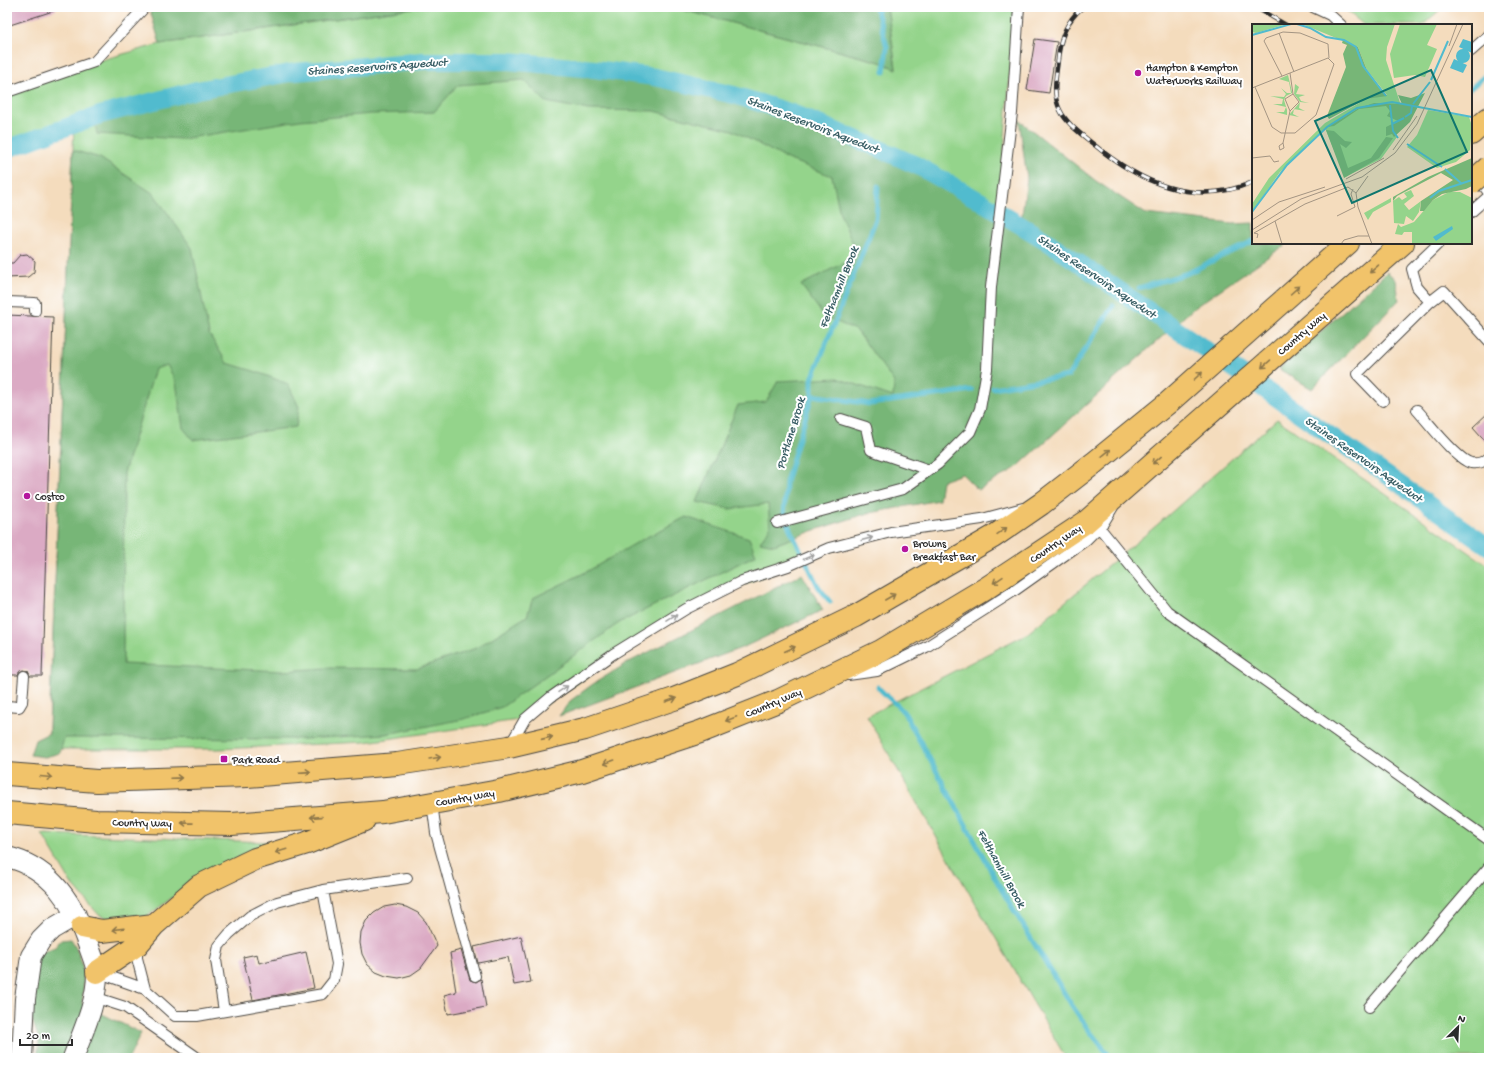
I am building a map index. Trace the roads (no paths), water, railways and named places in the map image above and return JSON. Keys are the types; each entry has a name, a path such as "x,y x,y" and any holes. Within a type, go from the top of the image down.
{"highway":[{"path":"1472,133 1489,118"},
{"path":"1472,182 1489,167"},
{"path":"7,774 97,781 247,776 397,764 509,747 585,729 674,699 737,674 856,616 994,537 1041,504 1169,402 1347,244"},
{"name":"Country Way","path":"7,813 96,821 232,824 383,812 499,791 582,771 707,729 778,701 881,651 988,587 1086,522 1402,244"},
{"path":"97,972 137,945 154,925 206,882 255,859 306,843 383,812"},
{"path":"79,921 102,931 154,925"}],"street":[{"path":"7,857 33,866 53,882 71,905 79,921 97,972 94,997 74,1058"},
{"path":"22,1058 25,999 31,956 41,940 52,929 79,921"}],"lane":[{"path":"777,523 903,489 929,470 970,432 980,409 987,369 991,287 1012,113 1019,7"},
{"path":"1017,34 1025,7"},
{"path":"1312,7 1330,15 1340,24"},
{"path":"7,92 94,62 142,8"},
{"path":"1472,50 1489,35"},
{"path":"1472,170 1489,193"},
{"path":"1472,211 1489,196"},
{"path":"1430,302 1417,287 1412,269 1438,244"},
{"path":"1383,401 1357,374 1430,302 1444,291 1489,341"},
{"path":"7,302 35,303 35,311"},
{"path":"1417,410 1448,446 1470,463 1481,463 1489,458"},
{"path":"841,419 866,427 871,450 929,470"},
{"path":"830,677 877,671 926,647 1014,591 1086,540 1104,522 1124,488"},
{"path":"509,747 525,719 551,697 613,654 686,609 742,580 788,566 829,548 891,532 982,519 1041,504"},
{"path":"1099,527 1167,611 1489,840"},
{"path":"7,706 19,707 22,702 24,676"},
{"path":"432,803 435,830 475,976"},
{"path":"1369,1007 1489,867"},
{"path":"224,1011 216,960 220,946 229,934 250,916 278,902 323,890 407,878"},
{"path":"97,972 145,989 175,1016 197,1016 323,994 330,987 337,972 337,964 323,890"},
{"path":"137,945 137,958 145,989"},
{"path":"94,997 125,1007 198,1058"}],"waterway":[{"name":"Felthamhill Brook","path":"876,7 887,47 884,72"},
{"name":"Staines Reservoirs Aqueduct","path":"7,149 100,115 197,90 295,72 423,61 508,61 594,69 655,77 734,95 792,113 873,146 918,166 982,202 1045,240 1277,398 1489,547"},
{"name":"Portlane Brook","path":"1472,87 1489,72"},
{"name":"Felthamhill Brook","path":"830,602 818,586 784,517 786,482 812,395 812,379 876,219 878,186"},
{"name":"Portlane Brook","path":"1139,288 1188,273 1252,241"},
{"name":"Portlane Brook","path":"993,388 1068,376 1113,306"},
{"name":"Portlane Brook","path":"812,395 870,404 972,390"},
{"name":"Felthamhill Brook","path":"878,687 905,714 1004,894 1071,1004 1088,1029 1111,1058"}],"railway":[{"path":"1083,7 1072,18 1062,37 1056,73 1056,98 1060,110 1070,124 1110,157 1148,179 1168,187 1188,191 1209,192 1231,189 1252,182"},
{"path":"1255,7 1284,24"}],"place":[{"name":"Hampton & Kempton Waterworks Railway","path":"1138,73"},
{"name":"Costco","path":"27,496"},
{"name":"Browns Breakfast Bar","path":"905,549"},
{"name":"Park Road","path":"224,759"}]}
